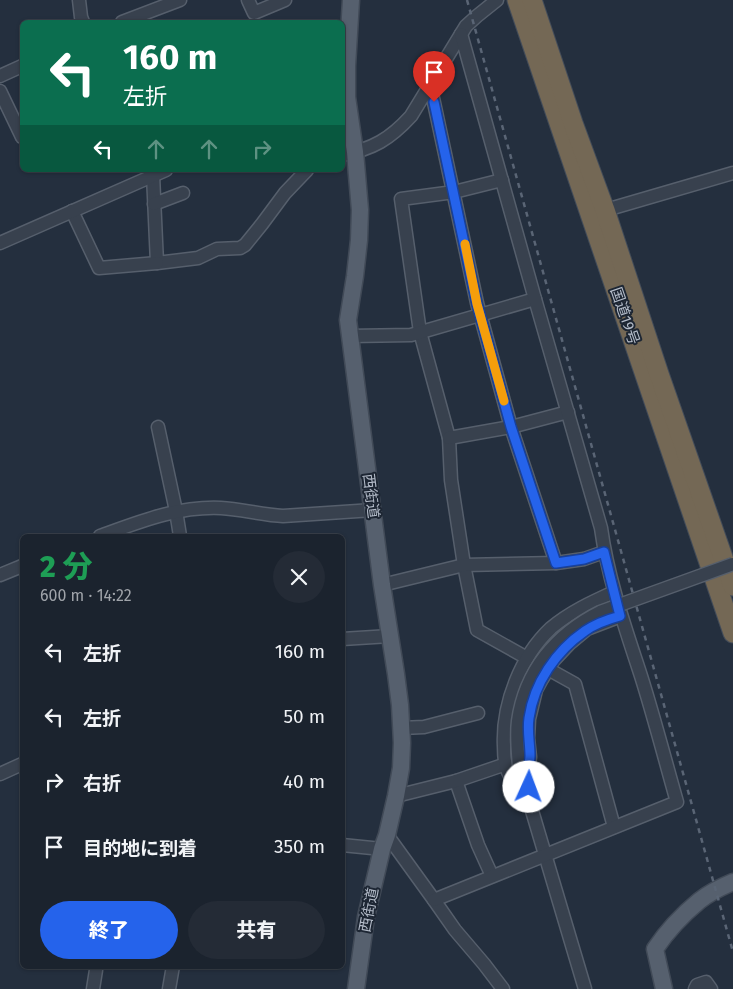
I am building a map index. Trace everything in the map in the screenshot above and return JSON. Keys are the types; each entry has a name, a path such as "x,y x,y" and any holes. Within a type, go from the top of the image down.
{"highway":[{"name":"国道19号","path":"516,0 659,374 729,577 733,633"},
{"name":"国道19号","path":"532,0 573,124 598,212"}],"main road":[{"name":"西街道","path":"351,0 345,98 349,153 360,201 360,230 348,320 402,728 401,768 396,796 366,917 356,989"},
{"path":"664,989 654,949 667,931 700,900 733,882"}],"street":[{"path":"79,0 82,20"},
{"path":"126,20 164,3 180,0"},
{"path":"248,0 254,13 285,0"},
{"path":"349,153 386,139 399,129 410,116 466,26 497,0"},
{"path":"434,900 677,802 642,678 620,616 604,552 601,528 461,34"},
{"path":"0,76 20,67"},
{"path":"430,84 477,304 511,427 556,563"},
{"path":"0,91 20,133"},
{"path":"2,239 72,211 152,172 156,263"},
{"path":"72,211 99,268 198,258 217,249 240,248 245,245 285,193 305,172"},
{"path":"598,212 733,173"},
{"path":"502,180 454,192 401,200 420,332 449,438 451,480 464,565 477,630 527,658"},
{"path":"154,204 183,193"},
{"path":"350,336 410,335 535,299"},
{"path":"449,438 511,427 568,412"},
{"path":"158,427 180,534"},
{"path":"105,534 135,523 176,511 186,510 221,508 270,516 283,516 373,510"},
{"path":"382,585 464,565 556,563 584,559 604,552"},
{"path":"0,575 20,567"},
{"path":"585,989 519,766 517,744 518,721 523,698 538,665 560,638 586,619 600,612 729,577"},
{"path":"530,804 508,773 506,764 504,726 506,711 514,685 527,658 551,629 582,606 614,592"},
{"path":"530,804 528,738 529,719 536,690 553,661 569,644 587,629 620,616"},
{"path":"345,639 390,636"},
{"path":"548,669 575,684 614,827"},
{"path":"402,728 424,727 478,713"},
{"path":"396,796 506,764"},
{"path":"0,774 20,765"},
{"path":"456,780 478,845 492,876"},
{"path":"345,845 384,842 434,900 455,930 502,989"},
{"path":"169,989 172,969"},
{"path":"93,989 96,970"},
{"path":"695,989 697,985 706,982 711,989"}],"railway":[{"path":"467,0 733,952"}],"slow traffic":[{"path":"465,244 477,304 504,401"}],"route":[{"path":"434,102 477,304 511,427 556,563 584,559 604,552 620,616 587,629 569,644 553,661 536,690 529,719 529,787"}]}
